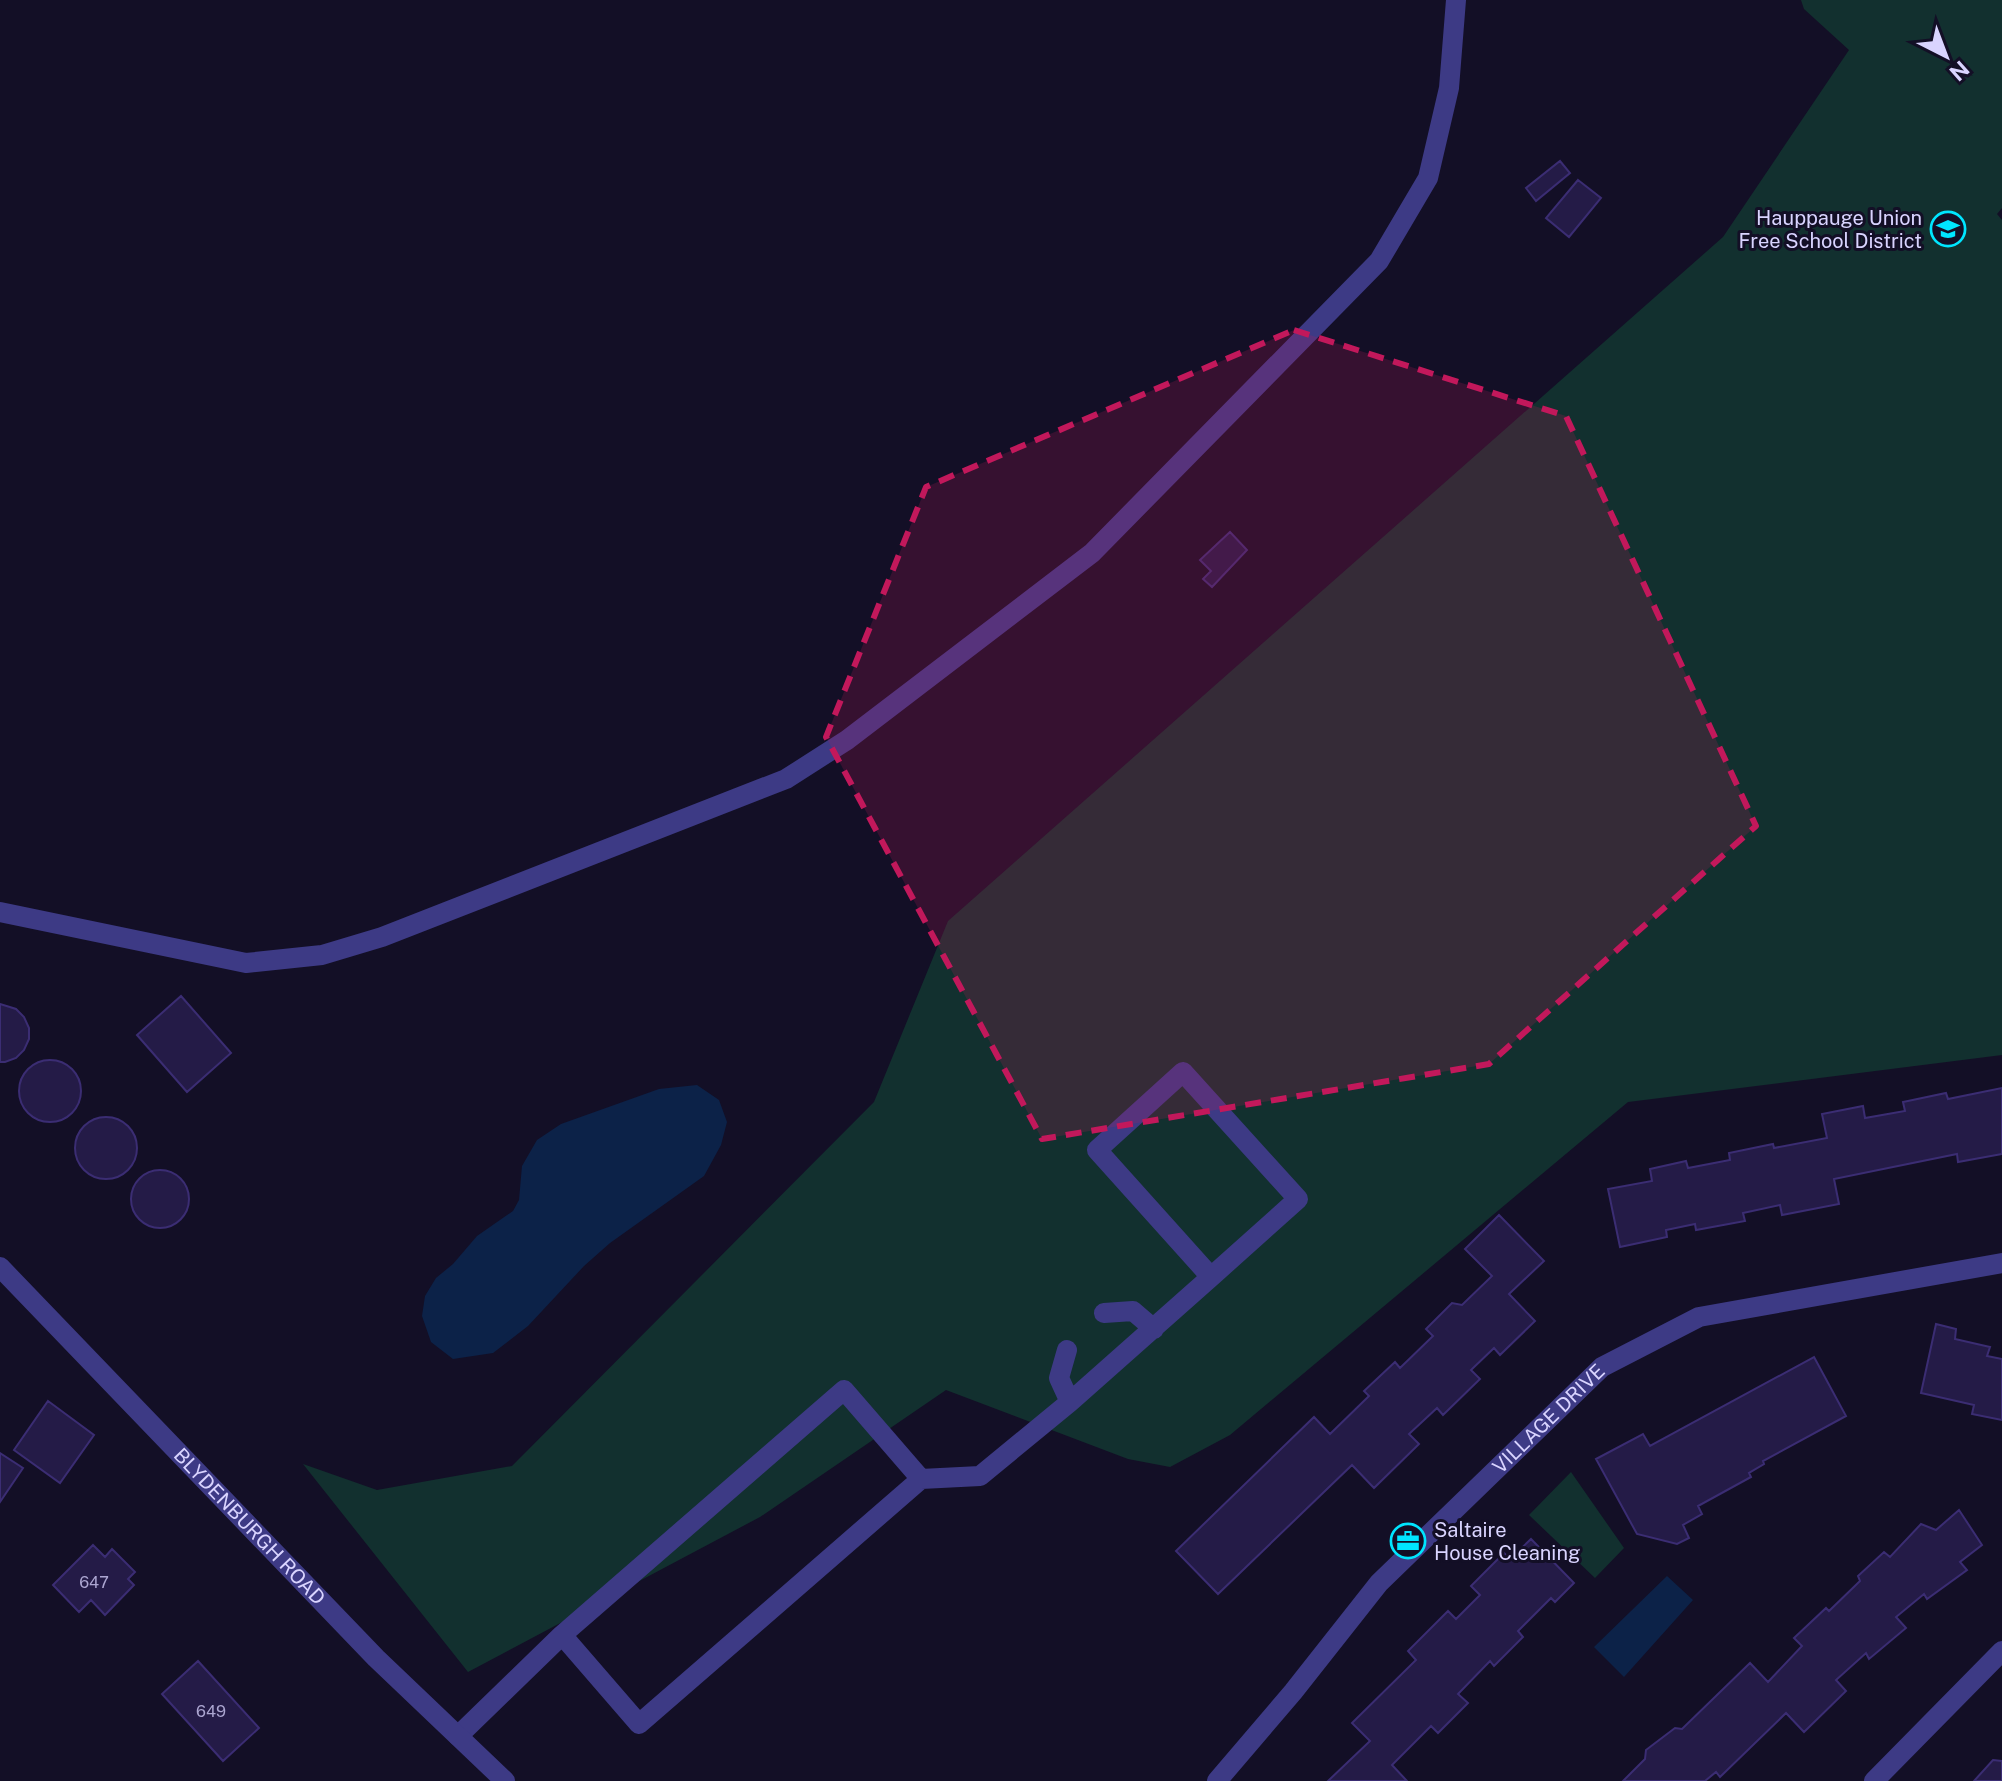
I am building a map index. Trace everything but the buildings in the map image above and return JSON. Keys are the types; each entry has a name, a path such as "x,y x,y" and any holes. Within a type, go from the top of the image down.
{"street":[{"path":"0,912 246,963 322,955 382,937 786,779 847,740 1092,553 1379,261 1428,178 1449,88 1456,0"},
{"path":"562,1635 639,1724 921,1479 980,1476 1154,1329 1298,1199 1183,1072 1097,1150 1211,1277"},
{"name":"VILLAGE DRIVE","path":"1217,1781 1293,1692 1379,1583 1602,1367 1699,1317 2002,1263"},
{"name":"BLYDENBURGH ROAD","path":"0,1267 376,1658 505,1781"},
{"path":"1104,1313 1133,1311 1154,1329"},
{"path":"1067,1350 1059,1378 1070,1402"},
{"path":"458,1736 562,1635 844,1390 921,1479"},
{"path":"1874,1781 2002,1651"}],"highlighted area":[{"path":"1294,330 1566,416 1756,826 1489,1064 1042,1139 826,737 926,487"}],"green space":[{"path":"1801,0 2002,0 2002,208 1997,214 2002,220 2002,1055 1628,1102 1230,1435 1170,1467 1128,1459 946,1390 760,1517 468,1672 303,1464 377,1490 512,1466 874,1102 948,921 1723,237 1849,50 1804,9"},
{"path":"1571,1472 1624,1548 1595,1578 1529,1515"}],"water":[{"path":"697,1085 719,1100 727,1122 721,1145 704,1176 610,1243 528,1326 493,1353 453,1359 431,1342 422,1316 425,1296 436,1278 477,1236 513,1211 519,1200 522,1166 537,1140 561,1124 659,1089"},
{"path":"1667,1576 1693,1600 1624,1677 1594,1647"}],"place":[{"name":"Hauppauge Union Free School District","path":"1948,229"},
{"name":"Saltaire House Cleaning","path":"1408,1541"}]}
